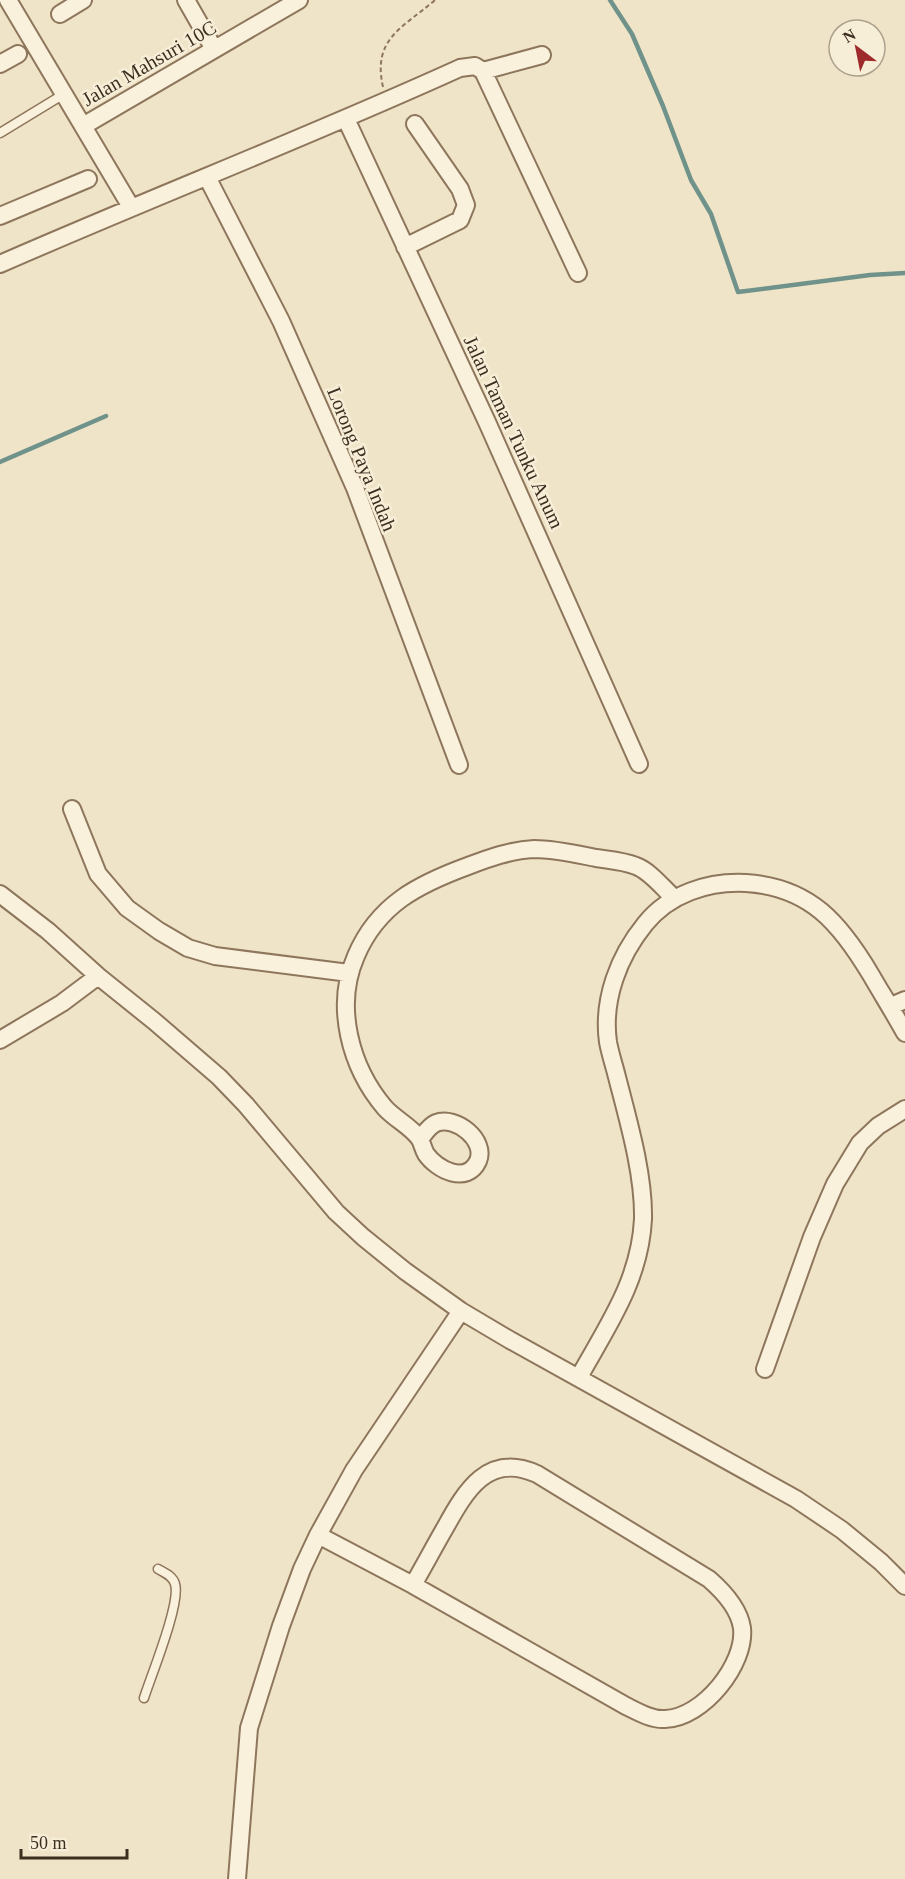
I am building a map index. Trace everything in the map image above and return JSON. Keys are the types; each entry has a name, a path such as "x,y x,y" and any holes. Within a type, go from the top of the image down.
{"street":[{"path":"8,0 130,207"},
{"path":"60,14 83,0"},
{"path":"186,0 214,49"},
{"name":"Jalan Mahsuri 10C","path":"82,126 299,0"},
{"path":"0,64 18,54"},
{"path":"483,71 542,55"},
{"path":"0,264 130,207 346,119 460,68 475,66 483,71 578,273"},
{"name":"Jalan Taman Tunku Anum","path":"346,119 488,422 639,764"},
{"path":"405,247 460,220 466,205 460,189 415,123"},
{"name":"Lorong Paya Indah","path":"207,177 281,321 355,488 459,765"},
{"path":"0,216 88,179"},
{"path":"72,809 98,874 127,908 159,931 188,948 215,956 349,973"},
{"path":"420,1138 384,1106 358,1067 351,1045 346,988 349,973 364,938 375,923 405,896 433,879 510,852 544,850 633,865 642,869 674,898"},
{"path":"579,1377 632,1278 638,1257 643,1207 631,1136 608,1041 612,988 625,952 634,937 660,908 674,898 727,882 760,884 794,894 815,906 842,929 898,1003 905,1033"},
{"path":"0,894 56,937 98,976 219,1077 348,1224 405,1271 461,1311 510,1340 796,1499 843,1530 905,1586"},
{"path":"5,1032 62,1003 98,976"},
{"path":"765,1369 812,1237 836,1184 860,1143 879,1126 905,1109"},
{"path":"237,1879 249,1728 281,1626 318,1535 373,1440 461,1311"},
{"path":"318,1535 413,1585 626,1706 648,1716 664,1719 686,1713 713,1695 728,1676 742,1643 740,1619 729,1598 709,1579 537,1474 517,1468 507,1467 487,1473 466,1492 413,1585"}],"lane":[{"path":"0,133 64,94"},
{"path":"144,1698 176,1602 175,1582 171,1576 158,1569"}],"path":[{"path":"387,101 380,72 381,55 393,33 435,0"}],"waterway":[{"path":"610,0 632,34 691,180 711,214 738,292 870,275 905,273"},
{"path":"0,462 106,416"}]}
